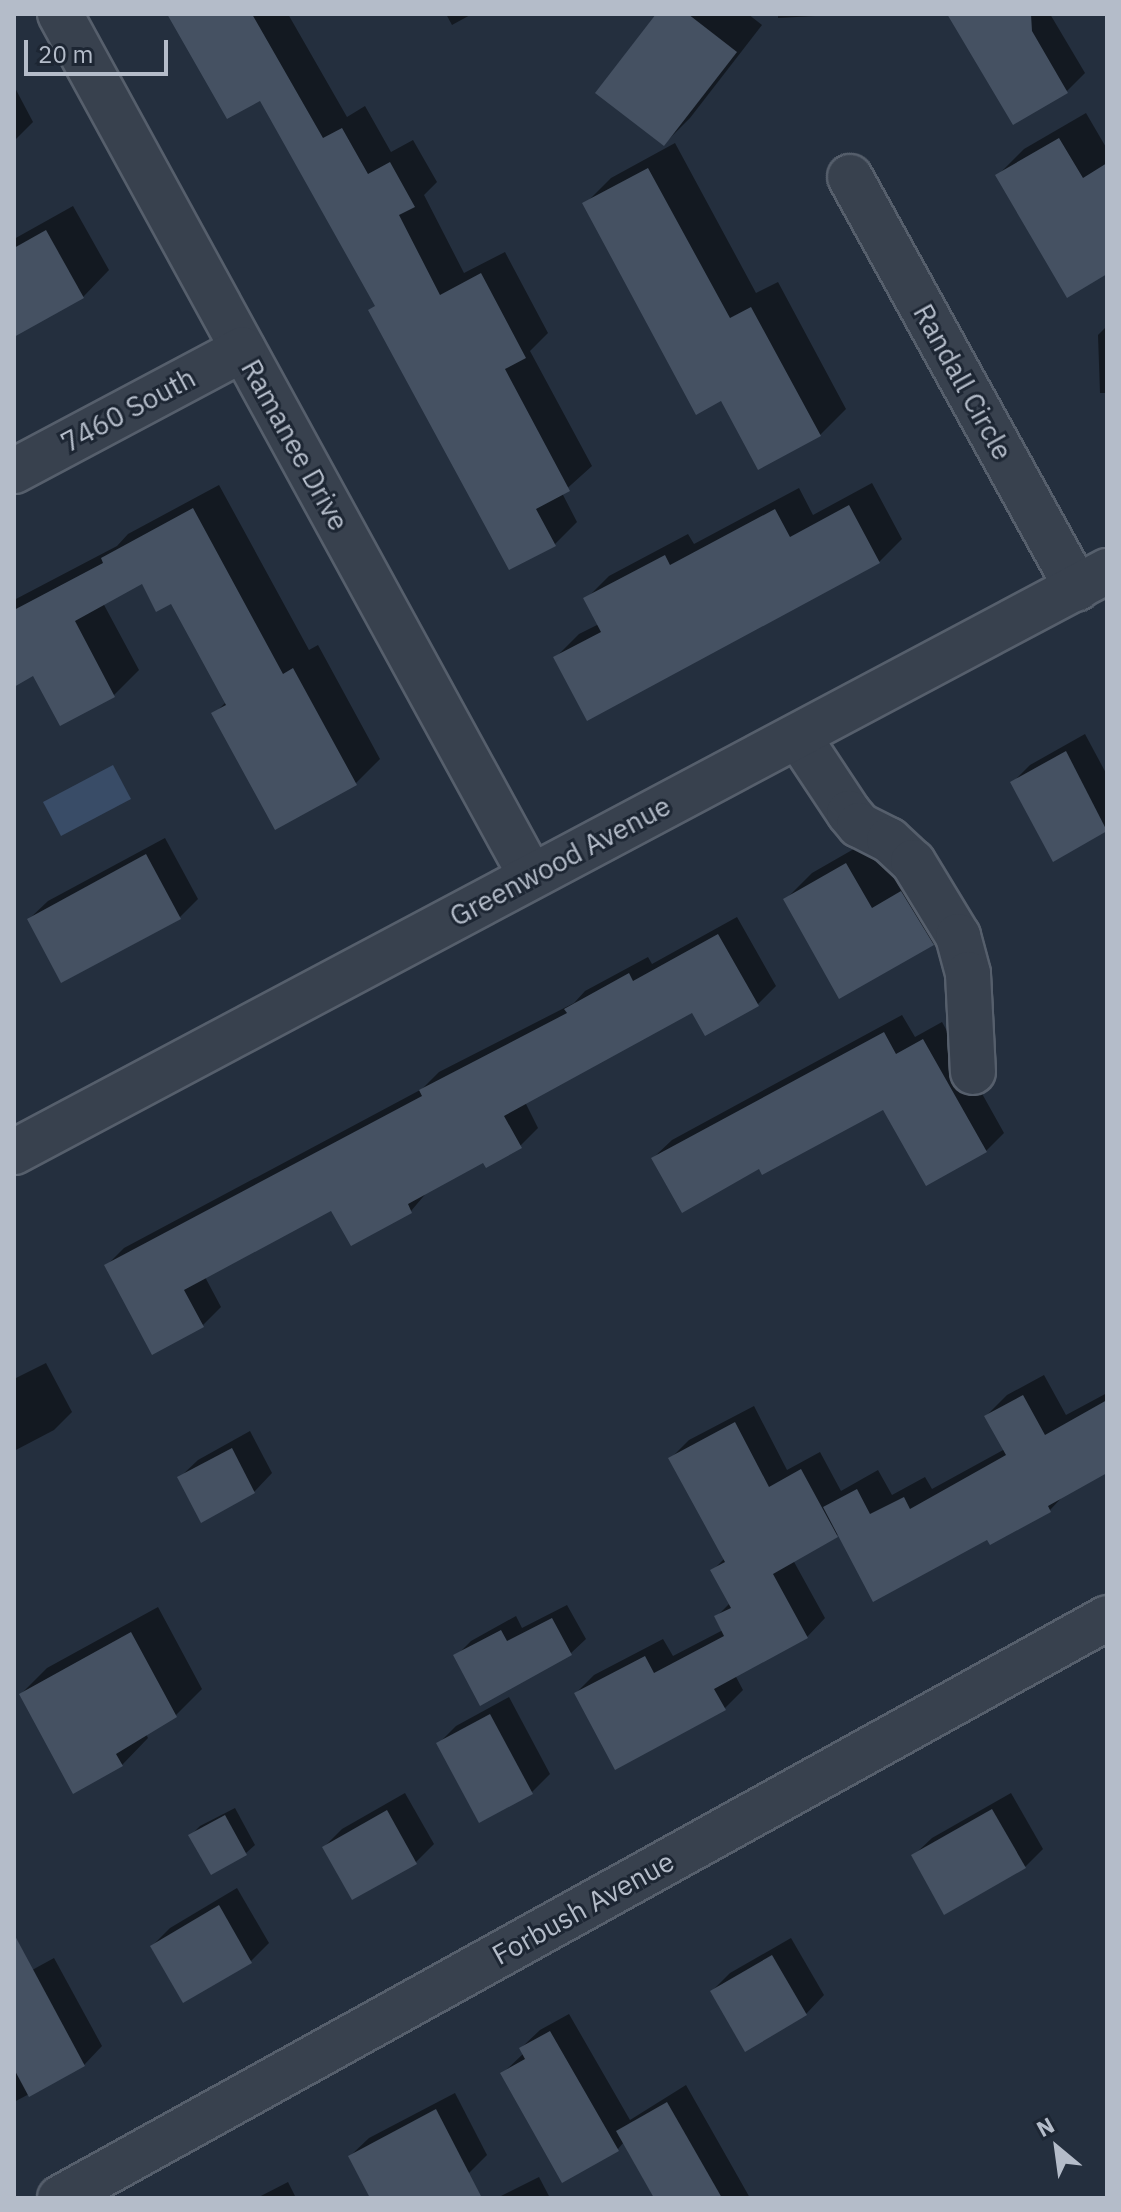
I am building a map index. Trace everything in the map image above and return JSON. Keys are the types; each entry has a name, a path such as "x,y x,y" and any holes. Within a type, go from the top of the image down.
{"street":[{"name":"Ramanee Drive","path":"60,14 531,876"},
{"name":"Randall Circle","path":"850,177 1092,580"},
{"name":"7460 South","path":"14,471 243,349"},
{"name":"Greenwood Avenue","path":"14,1152 1092,580"},
{"path":"798,736 859,825 889,840 913,862 958,936 968,974 973,1072"},
{"name":"Forbush Avenue","path":"60,2198 1107,1618"}],"water":[{"path":"113,765 131,799 61,836 43,802"}],"building":[{"path":"167,14 252,14 323,138 342,128 368,174 390,162 415,207 399,215 440,295 481,273 526,358 505,369 570,491 536,509 556,546 509,570 368,310 375,306 260,101 227,119"},
{"path":"656,14 688,14 737,52 664,146 595,93"},
{"path":"947,14 1031,14 1032,31 1068,93 1013,125"},
{"path":"1059,138 1083,178 1107,163 1107,274 1067,298 995,175"},
{"path":"648,168 730,318 751,307 821,436 758,470 721,401 696,415 582,203"},
{"path":"46,230 84,298 14,337 14,248"},
{"path":"849,505 880,563 587,721 553,657 601,632 583,598 665,555 670,565 775,509 790,537"},
{"path":"193,508 283,674 293,668 357,785 275,830 211,713 226,705 171,604 156,612 142,584 75,621 115,697 60,726 33,676 14,687 14,610 103,563 101,558"},
{"path":"1066,751 1107,831 1053,862 1010,782"},
{"path":"146,854 181,919 61,983 27,919"},
{"path":"846,863 872,908 901,891 934,945 839,999 783,899"},
{"path":"718,934 759,1006 705,1036 692,1013 504,1116 522,1148 486,1168 483,1163 408,1204 412,1213 351,1246 331,1211 184,1290 204,1327 152,1355 104,1265 422,1096 419,1090 567,1013 564,1009 629,973 633,981"},
{"path":"884,1032 896,1054 923,1039 987,1152 926,1186 883,1110 762,1175 759,1169 682,1213 651,1158"},
{"path":"1023,1395 1045,1435 1107,1400 1107,1473 1048,1506 1051,1512 990,1545 987,1540 873,1602 823,1507 857,1489 870,1514 904,1497 910,1509 1006,1455 984,1416"},
{"path":"735,1422 769,1487 801,1469 838,1537 773,1574 808,1638 714,1689 726,1710 615,1770 574,1693 645,1656 654,1673 724,1636 714,1616 731,1608 710,1570 725,1562 668,1458"},
{"path":"232,1448 255,1493 201,1523 177,1477"},
{"path":"552,1618 572,1655 480,1706 453,1655 501,1630 507,1641"},
{"path":"131,1632 177,1717 116,1754 123,1766 73,1794 19,1694"},
{"path":"490,1714 533,1794 479,1823 436,1743"},
{"path":"992,1809 1026,1868 944,1915 911,1855"},
{"path":"387,1810 417,1864 352,1900 322,1847"},
{"path":"225,1815 247,1855 211,1875 188,1835"},
{"path":"219,1905 252,1963 183,2003 150,1946"},
{"path":"14,1934 85,2066 29,2097 14,2069"},
{"path":"772,1955 807,2015 745,2052 710,1991"},
{"path":"550,2031 619,2151 562,2183 500,2073 525,2059 519,2048"},
{"path":"667,2102 722,2198 654,2198 616,2131"},
{"path":"436,2109 482,2198 370,2198 348,2156"}]}
